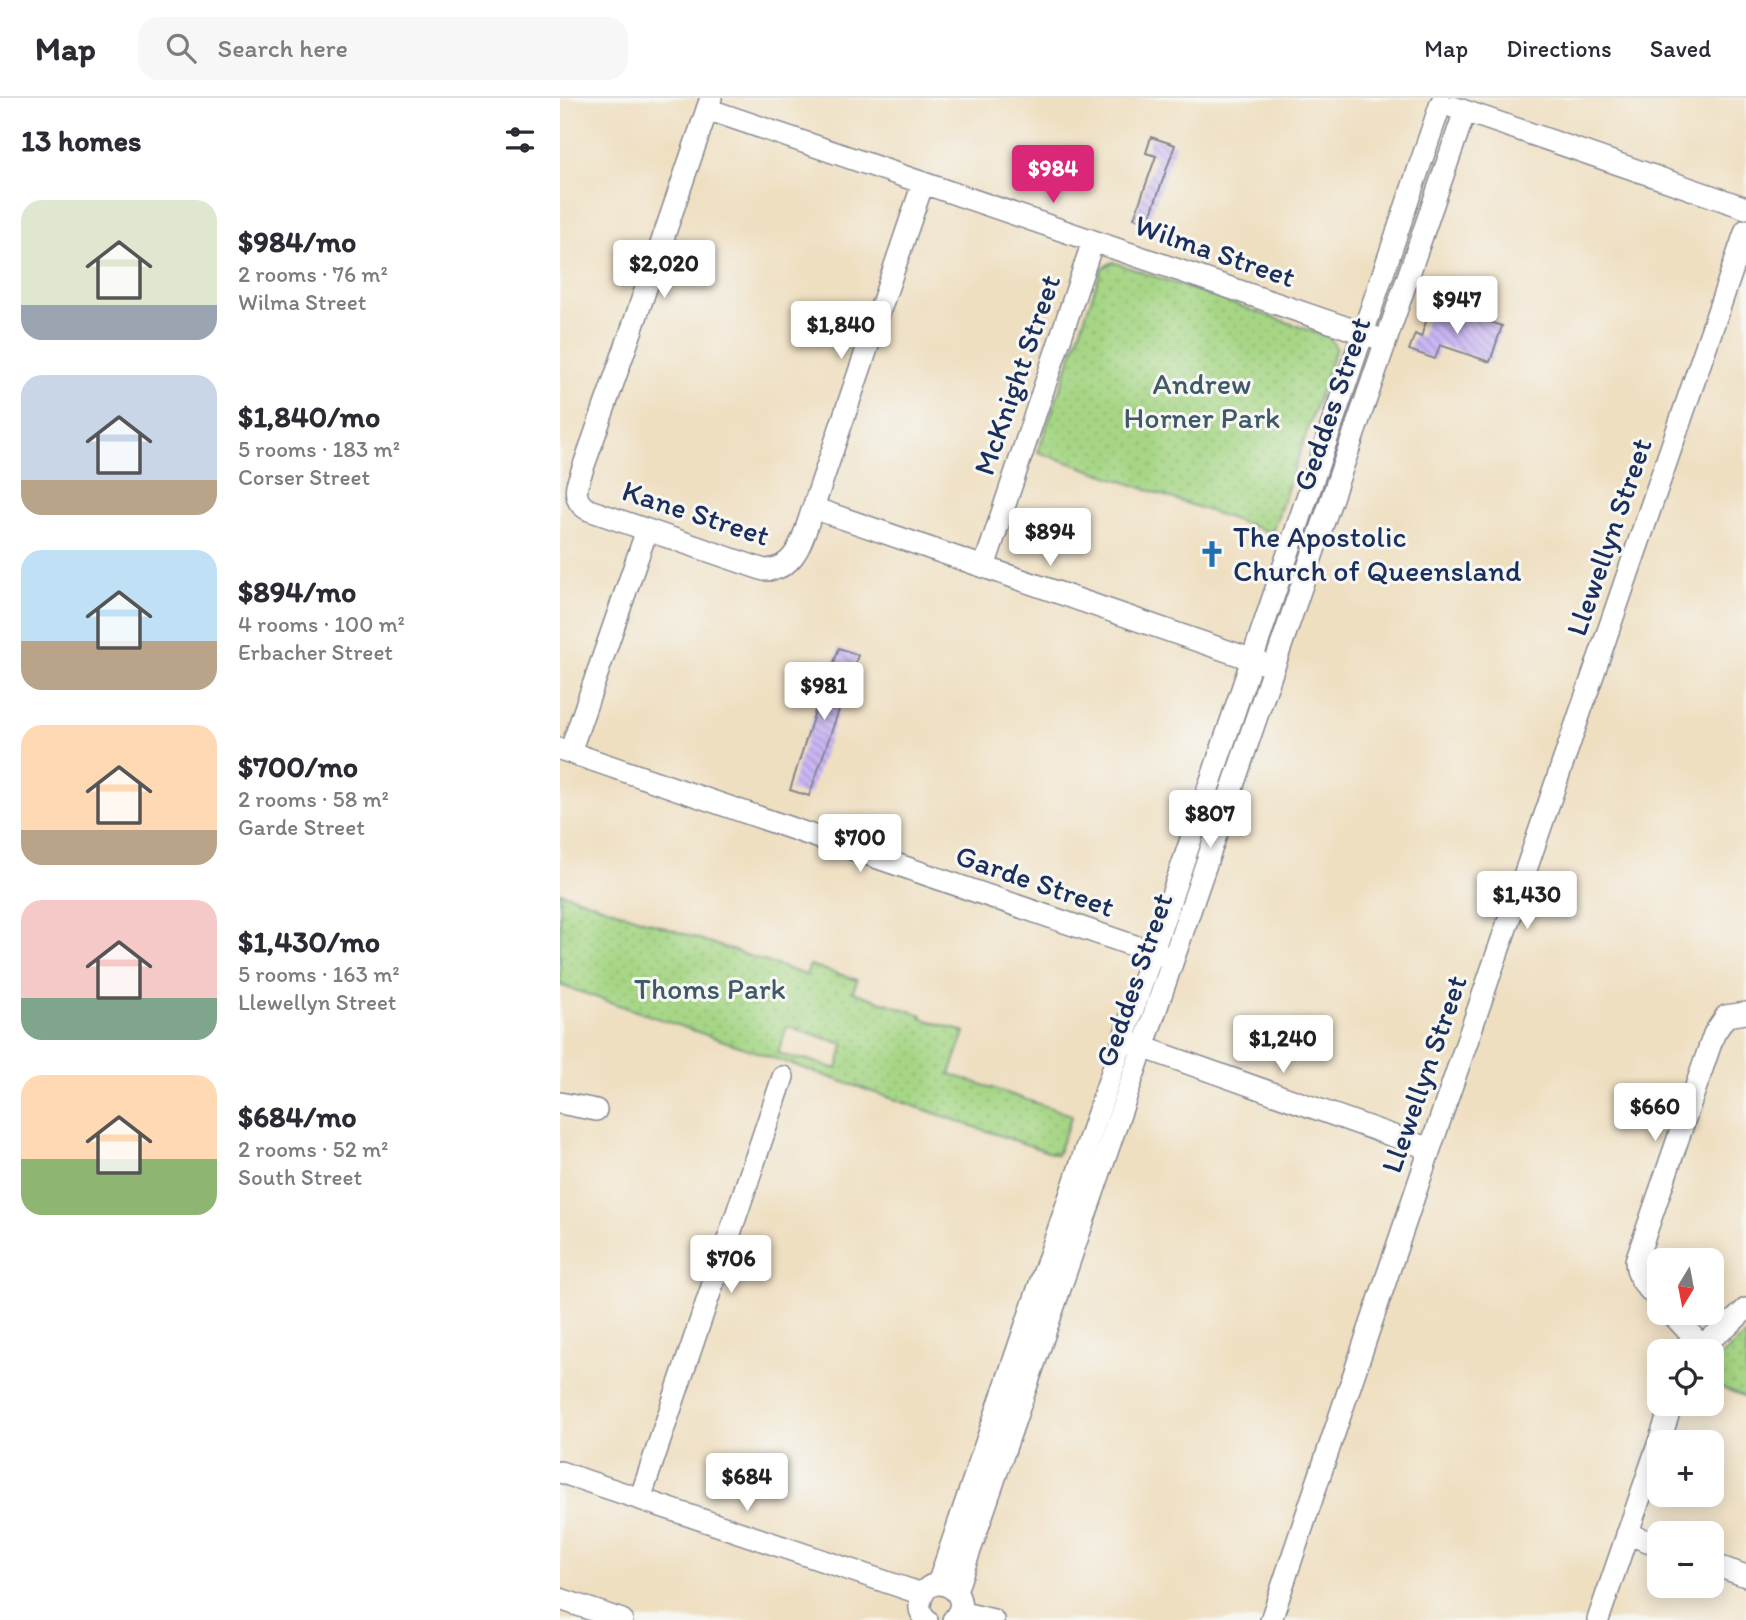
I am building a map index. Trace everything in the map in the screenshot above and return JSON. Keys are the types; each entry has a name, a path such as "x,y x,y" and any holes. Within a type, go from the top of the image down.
{"street":[{"path":"1434,100 1746,208"},
{"name":"Geddes Street","path":"946,1600 1132,1044 1153,952 1363,333 1434,100"},
{"name":"Wilma Street","path":"709,103 923,183 1386,341"},
{"name":"Kane Street","path":"709,103 577,485 577,498 583,507 764,570 781,567 793,558 813,508"},
{"name":"Geddes Street","path":"1132,1044 1173,959 1465,111"},
{"path":"923,183 813,508 1273,667"},
{"name":"Llewellyn Street","path":"1270,1620 1746,230"},
{"name":"McKnight Street","path":"984,567 1093,241"},
{"path":"565,750 647,530"},
{"name":"Garde Street","path":"565,750 1173,959"},
{"path":"1647,1287 1637,1273 1636,1261 1714,1034 1726,1016 1746,1013"},
{"path":"1132,1044 1430,1149"},
{"path":"640,1499 783,1077"},
{"path":"560,1103 596,1110"},
{"path":"1711,1339 1746,1309"},
{"path":"1680,1325 1692,1339"},
{"path":"1598,1620 1668,1416"},
{"path":"560,1472 946,1600 993,1620"},
{"path":"1627,1534 1647,1541"},
{"path":"1724,1568 1746,1576"},
{"path":"560,1599 622,1620"},
{"path":"927,1620 919,1605 946,1600"}],"green space":[{"name":"Andrew Horner Park","path":"1113,262 1329,337 1336,348 1272,533 1038,452 1102,268"},
{"name":"Thoms Park","path":"560,892 806,975 810,965 857,980 853,992 965,1032 950,1074 1072,1115 1057,1155 560,985","holes":["787,1026 844,1044 837,1069 778,1053"]},
{"path":"1746,1334 1746,1397 1724,1389 1724,1354"}],"building":[{"path":"1151,137 1175,145 1148,222 1134,218 1156,156 1146,153"},
{"path":"1430,309 1459,319 1461,312 1502,326 1490,362 1440,345 1435,359 1409,350 1415,334 1421,337"},
{"path":"839,648 858,655 809,796 790,790 816,708"}],"place":[{"name":"The Apostolic Church of Queensland","path":"1212,554"}]}
